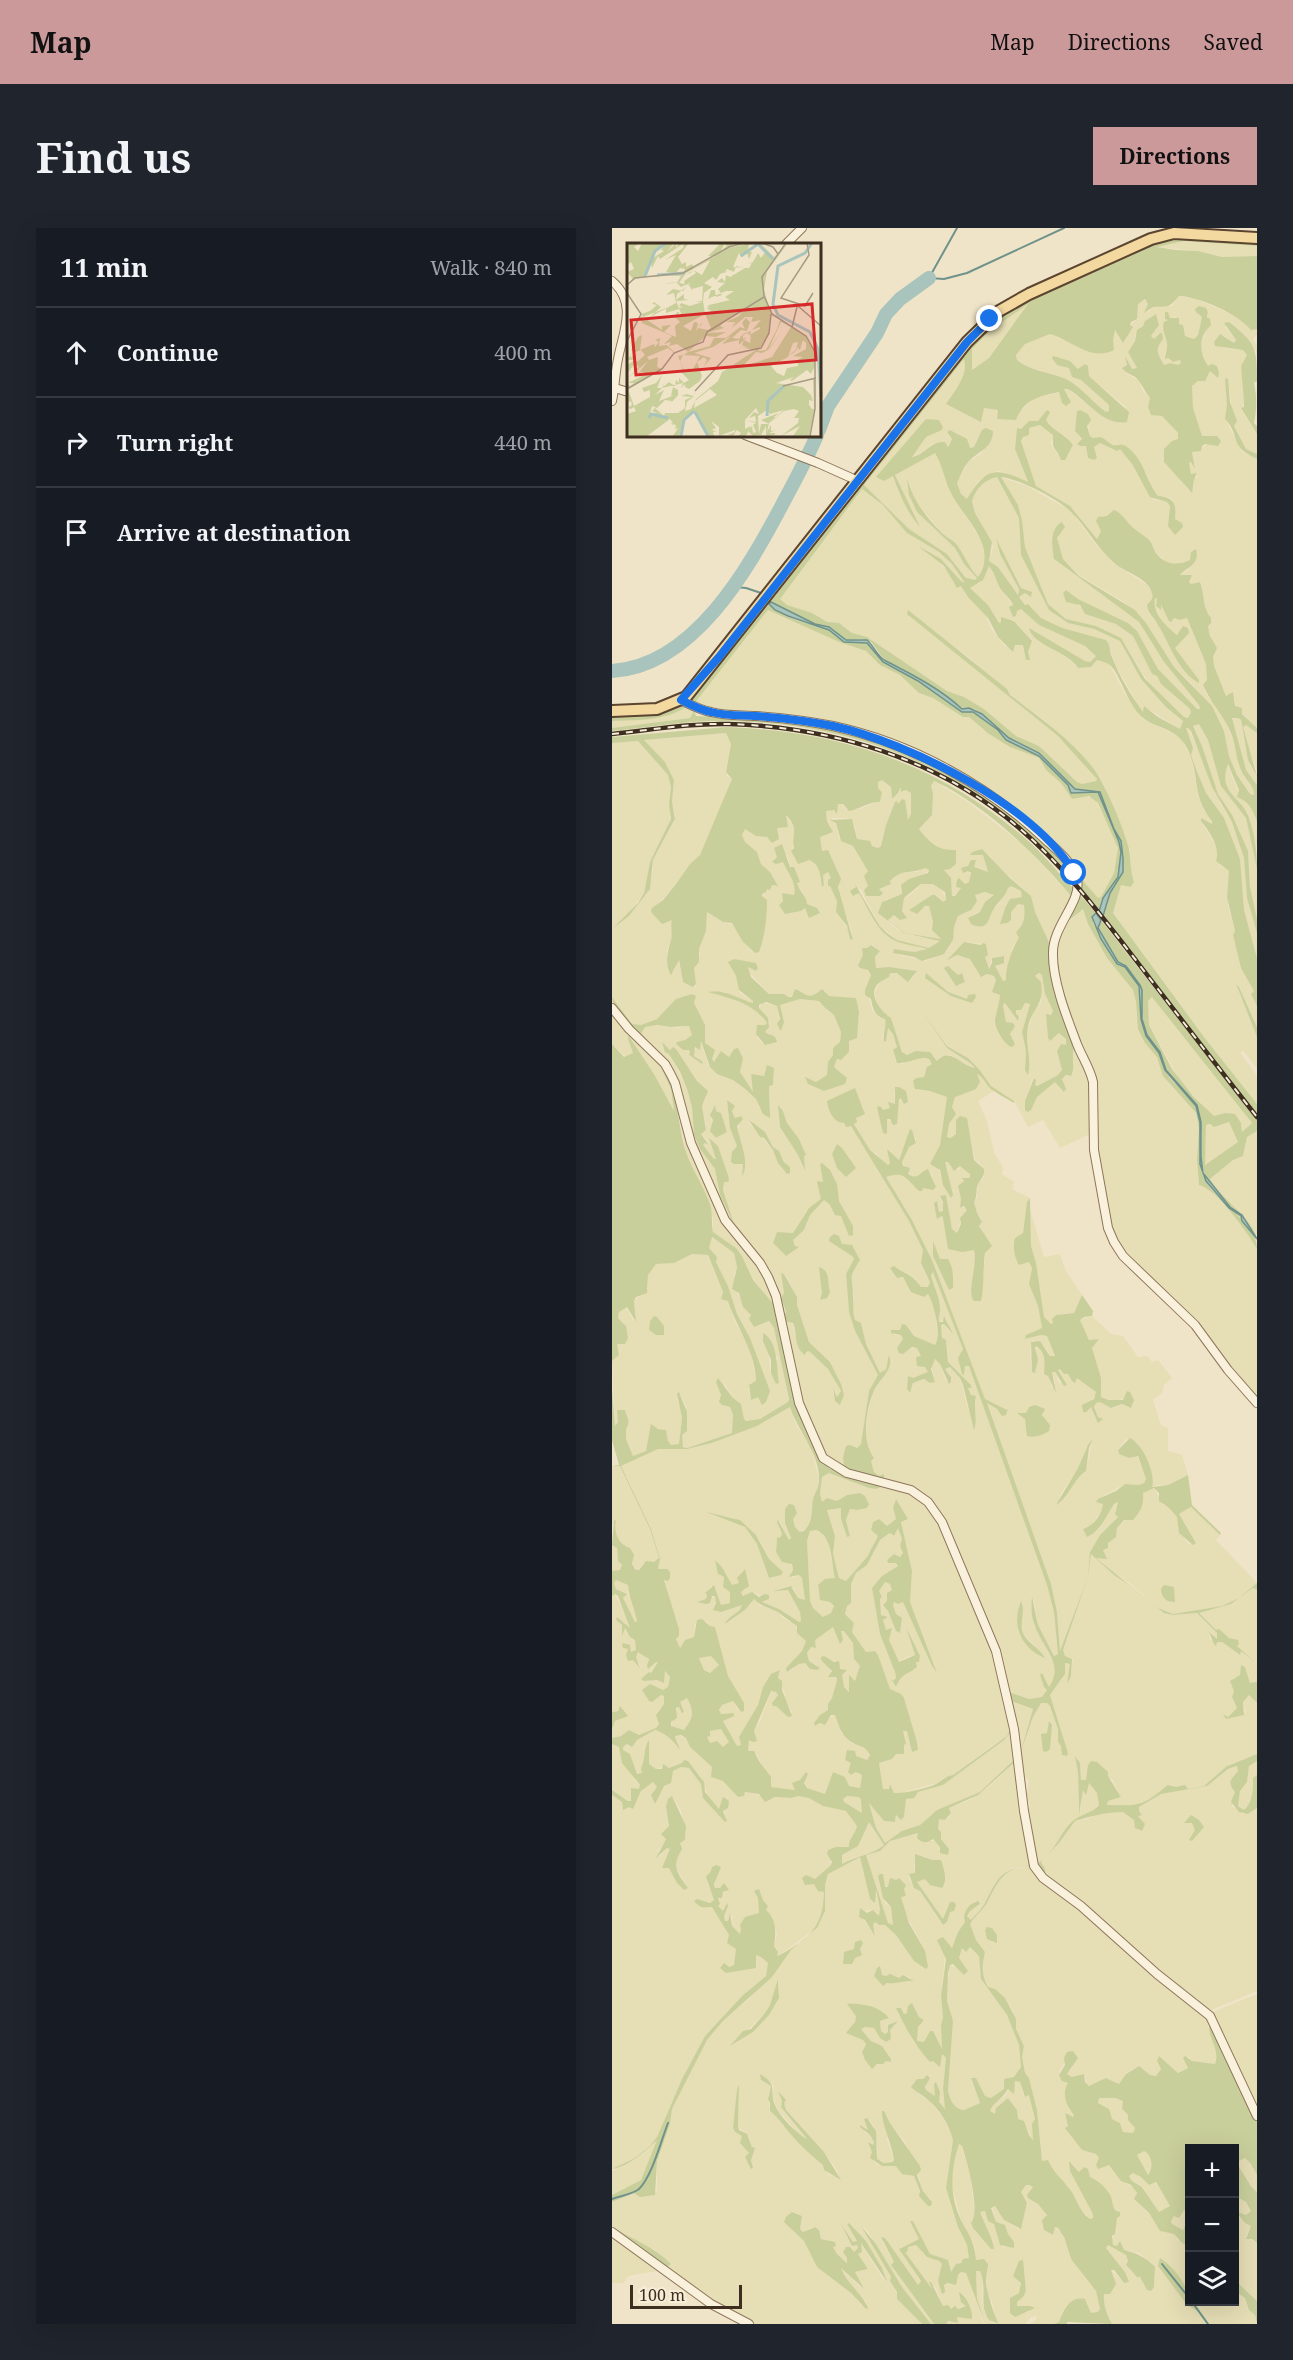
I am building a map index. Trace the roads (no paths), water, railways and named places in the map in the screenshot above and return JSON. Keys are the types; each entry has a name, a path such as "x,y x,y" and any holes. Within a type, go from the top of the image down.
{"main road":[{"path":"612,711 657,709 681,700 726,648 856,480 967,342 1007,306 1053,282 1164,235 1192,233 1257,238"}],"street":[{"path":"787,243 802,228"},
{"path":"612,281 622,291 625,299 627,326 618,358 612,401"},
{"path":"615,388 627,390"},
{"path":"748,436 795,453 856,480"},
{"path":"681,700 711,712 790,719 833,726 899,747 941,766 978,787 1023,818 1063,856 1077,879 1077,886 1073,902 1054,937 1053,954 1065,1010 1077,1044 1092,1073 1093,1140 1111,1236 1123,1256 1195,1325 1233,1376 1257,1402"},
{"path":"612,1008 629,1029 665,1064 675,1083 691,1143 725,1220 760,1263 768,1277 776,1296 799,1403 823,1458 847,1473 911,1490 928,1502 942,1521 996,1651 1014,1729 1024,1811 1034,1866 1047,1881 1081,1906 1157,1974 1210,2016 1257,2116"},
{"path":"612,2232 711,2304 749,2324"}],"water":[{"path":"771,602 815,624 829,627 846,640 867,640 883,659 935,688 962,709 969,708 982,714 1009,738 1039,753 1075,789 1100,792 1121,841 1123,858 1123,872 1110,893 1103,916 1099,911 1103,898 1118,877 1121,852 1098,792 1071,793 1068,785 1039,756 1006,740 998,730 973,712 962,712 918,681 883,662 867,643 844,642 829,630 775,610 769,604"},
{"path":"1096,913 1101,920 1098,928 1118,962 1126,966 1140,985 1142,1019 1147,1035 1160,1052 1166,1070 1197,1105 1201,1122 1203,1172 1200,1164 1200,1122 1196,1106 1165,1070 1159,1053 1146,1036 1141,1019 1139,986 1125,967 1117,964 1101,939 1092,917"},
{"path":"1203,1173 1230,1207 1242,1215 1257,1239 1242,1221 1241,1216 1229,1208 1206,1181"}],"waterway":[{"path":"957,228 929,278 944,279 967,273 1064,228"},
{"path":"820,427 828,406 877,333 886,314 900,299 929,278"},
{"path":"612,671 641,665 668,652 693,633 715,610 753,557 817,436"},
{"path":"735,587 761,593"},
{"path":"612,2199 630,2194 644,2183 668,2123"},
{"path":"1162,2264 1185,2293"},
{"path":"1195,2306 1208,2324"}],"railway":[{"path":"612,734 714,724 768,726 845,740 882,751 919,765 954,783 987,803 1018,827 1051,858 1110,927 1257,1117"}]}
